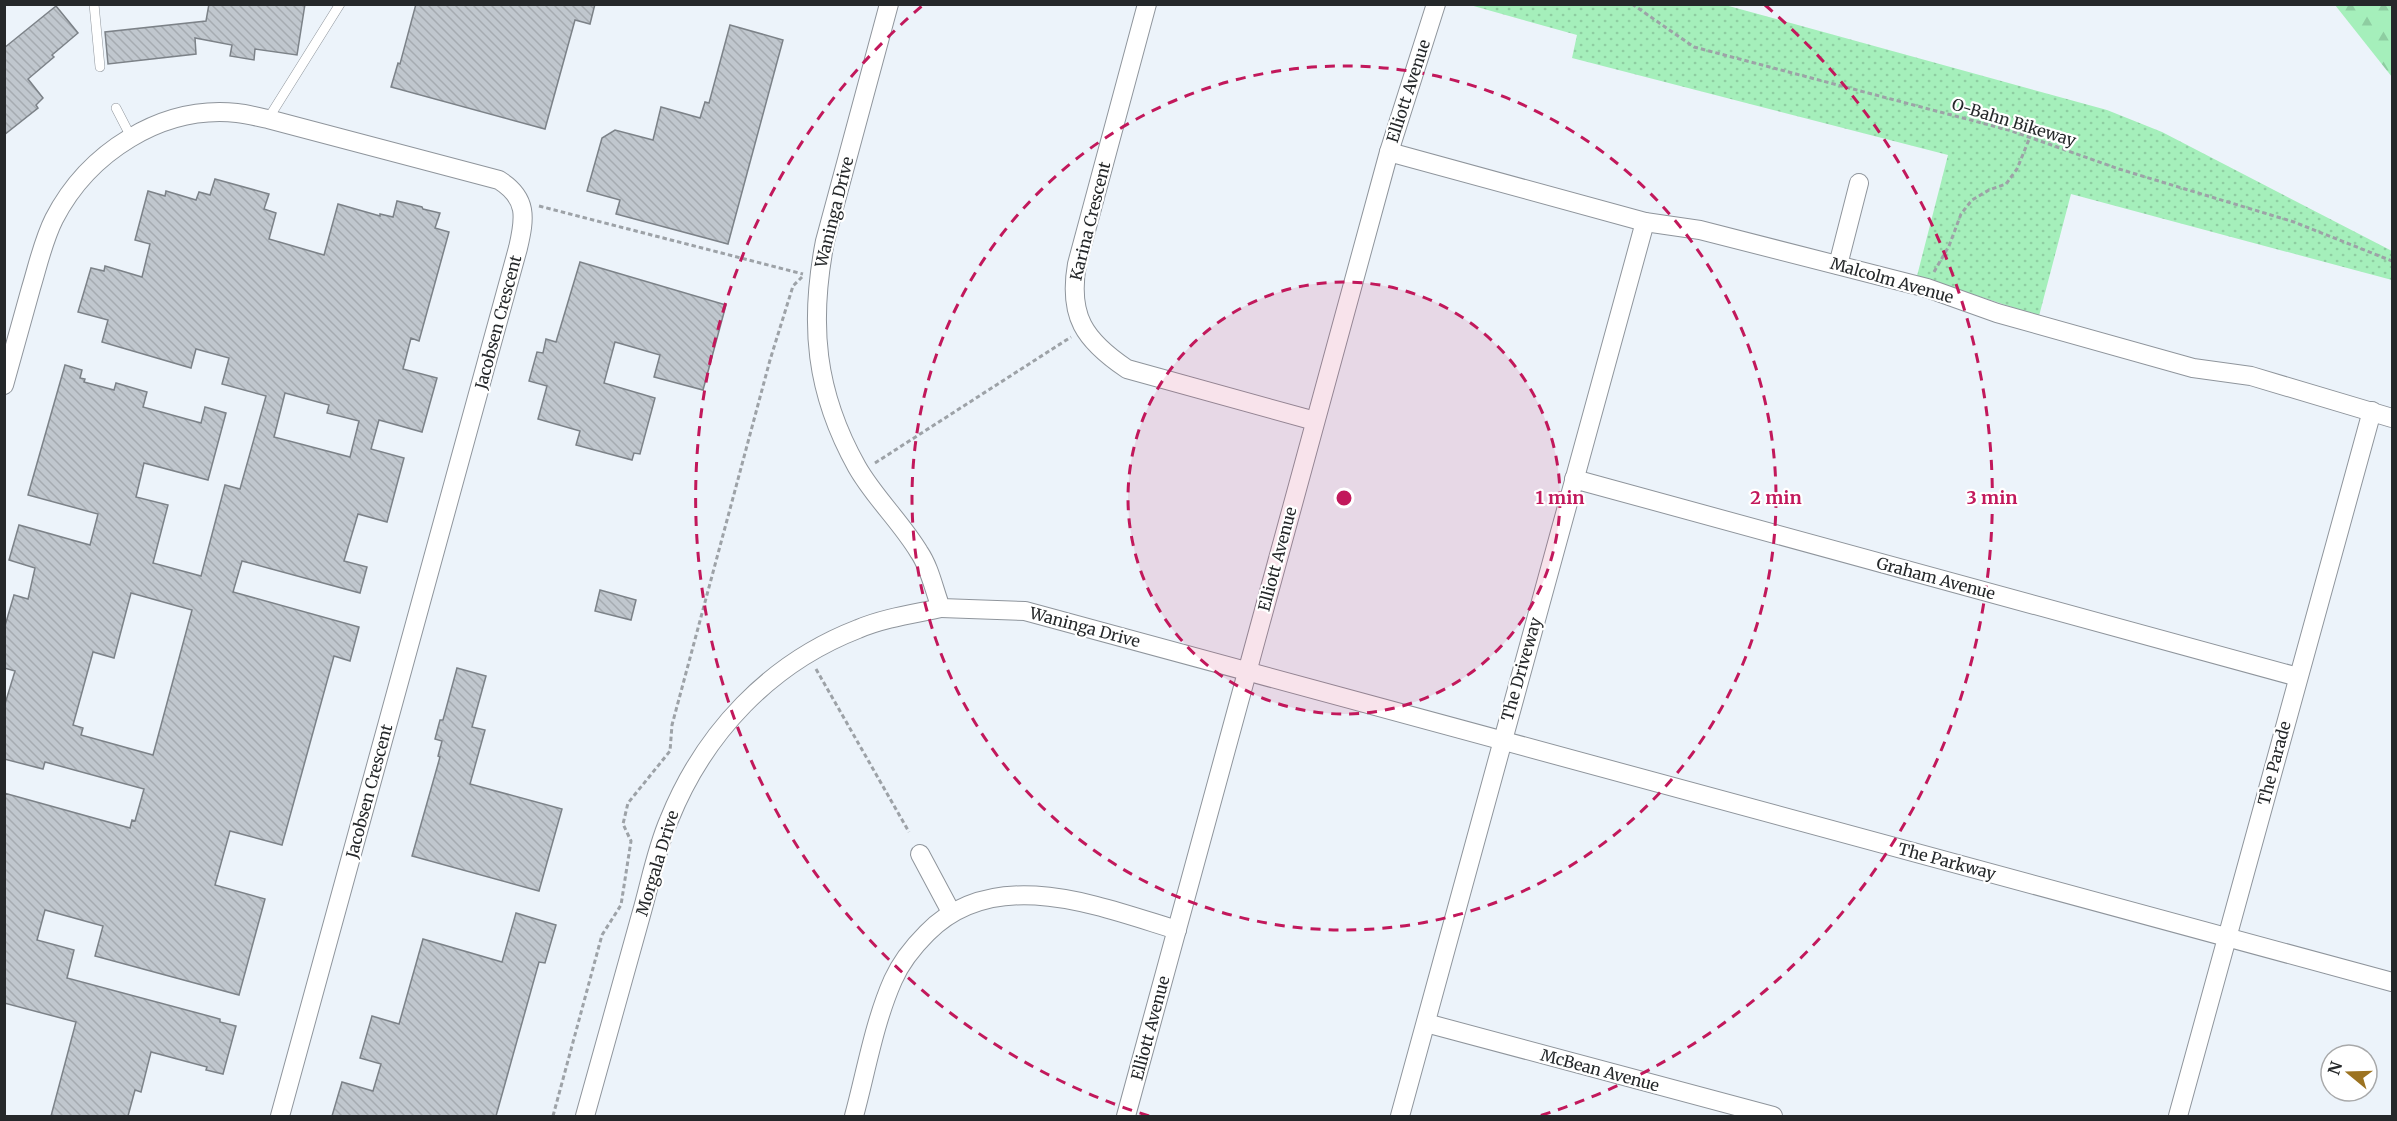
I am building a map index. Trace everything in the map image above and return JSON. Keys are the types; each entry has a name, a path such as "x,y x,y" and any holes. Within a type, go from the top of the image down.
{"street":[{"name":"Waninga Drive","path":"889,4 825,240 818,277 816,333 824,390 860,472 921,555 941,608 1025,611 1502,740"},
{"name":"Karina Crescent","path":"1147,4 1077,264 1073,286 1074,304 1084,329 1092,341 1127,369 1315,421"},
{"name":"Elliott Avenue","path":"1126,1116 1389,152 1436,4"},
{"path":"4,385 43,246 54,219 85,175 104,156 145,129 184,117 204,114 235,113 268,119 499,180 514,189 520,201"},
{"name":"Malcolm Avenue","path":"1389,152 1645,222 1700,230 1927,288 1997,313 2182,364 2252,376 2392,418"},
{"path":"1838,265 1859,183"},
{"name":"Jacobsen Crescent","path":"280,1116 518,248 523,226 520,201"},
{"name":"The Driveway","path":"1400,1116 1645,222"},
{"name":"The Parade","path":"2178,1116 2372,411"},
{"name":"Graham Avenue","path":"1574,479 2298,677"},
{"name":"Morgala Drive","path":"585,1116 668,822 681,791 703,753 753,693 798,659 859,628 941,608"},
{"name":"The Parkway","path":"1502,740 2392,982"},
{"path":"920,854 951,912"},
{"path":"854,1116 886,999 894,979 913,947 951,912 983,899 1005,896 1064,898 1099,906 1177,930"},
{"name":"McBean Avenue","path":"1426,1023 1773,1116"}],"lane":[{"path":"94,4 100,67"},
{"path":"268,119 340,4"},
{"path":"116,108 131,137"}],"path":[{"name":"O-Bahn Bikeway","path":"1632,4 1694,47 2012,131 2119,169 2294,222 2392,261"},
{"path":"1927,288 1949,246 1961,214 1971,200 2006,184 2017,169 2030,137"},
{"path":"520,201 806,274 793,286 770,360 672,725 670,751 628,803 623,824 631,841 621,905 602,935 553,1116"},
{"path":"860,472 1084,329"},
{"path":"815,667 909,832"}],"green space":[{"path":"1470,5 1725,5 2107,110 2162,132 2392,251 2392,280 2071,194 2039,316 1917,276 1948,155 1572,58 1577,35"},
{"path":"2335,5 2392,5 2392,77"}],"building":[{"path":"209,4 305,4 297,55 255,49 254,60 230,56 232,45 195,38 196,54 108,64 105,32 206,21"},
{"path":"416,4 595,4 590,24 575,20 545,129 391,87 398,63 400,64"},
{"path":"56,6 78,33 28,79 43,98 36,105 38,108 4,135 4,48"},
{"path":"730,25 783,40 728,244 616,214 620,200 587,191 602,138 615,130 653,140 661,107 700,118 705,102 709,103"},
{"path":"215,179 269,194 264,209 276,213 269,239 324,255 338,204 380,216 380,214 393,217 397,201 440,213 435,228 449,232 419,341 411,338 403,369 437,378 422,432 379,420 371,449 404,458 387,522 358,514 344,561 367,567 360,593 242,561 233,592 359,627 350,661 334,656 282,845 230,831 215,885 265,899 239,995 95,956 103,926 45,910 37,940 74,950 67,978 220,1019 220,1022 236,1026 223,1074 206,1070 207,1067 151,1052 141,1092 135,1090 128,1116 51,1116 76,1022 4,1003 4,793 130,828 132,820 135,821 144,789 45,762 43,769 4,759 4,707 15,671 4,668 4,629 14,595 28,599 35,568 9,560 19,525 90,545 98,514 28,495 65,365 82,370 80,378 85,379 84,382 114,390 116,383 147,392 143,407 201,423 205,407 226,413 208,480 144,463 136,497 168,505 153,563 201,576 225,485 240,489 266,396 222,384 229,358 196,349 191,368 102,342 108,320 78,312 91,268 104,271 105,266 142,277 150,244 135,240 148,191 165,196 166,191 196,200 199,192 210,195","holes":["285,393 329,405 327,413 359,421 350,457 274,437","131,593 192,610 153,755 81,735 83,728 73,725 93,652 114,658"]},
{"path":"580,262 726,305 703,390 654,377 660,355 615,342 604,383 655,398 640,454 634,453 632,460 576,445 580,431 538,419 547,386 529,381 537,352 543,353 546,339 556,342"},
{"path":"600,590 636,600 631,620 595,611"},
{"path":"457,668 486,676 472,727 485,730 470,784 562,809 539,891 412,856 440,757 438,756 442,741 435,739 440,720 443,720"},
{"path":"516,913 556,925 545,963 539,962 496,1116 332,1116 342,1082 373,1091 381,1064 360,1058 372,1016 399,1024 423,939 502,962"}]}
